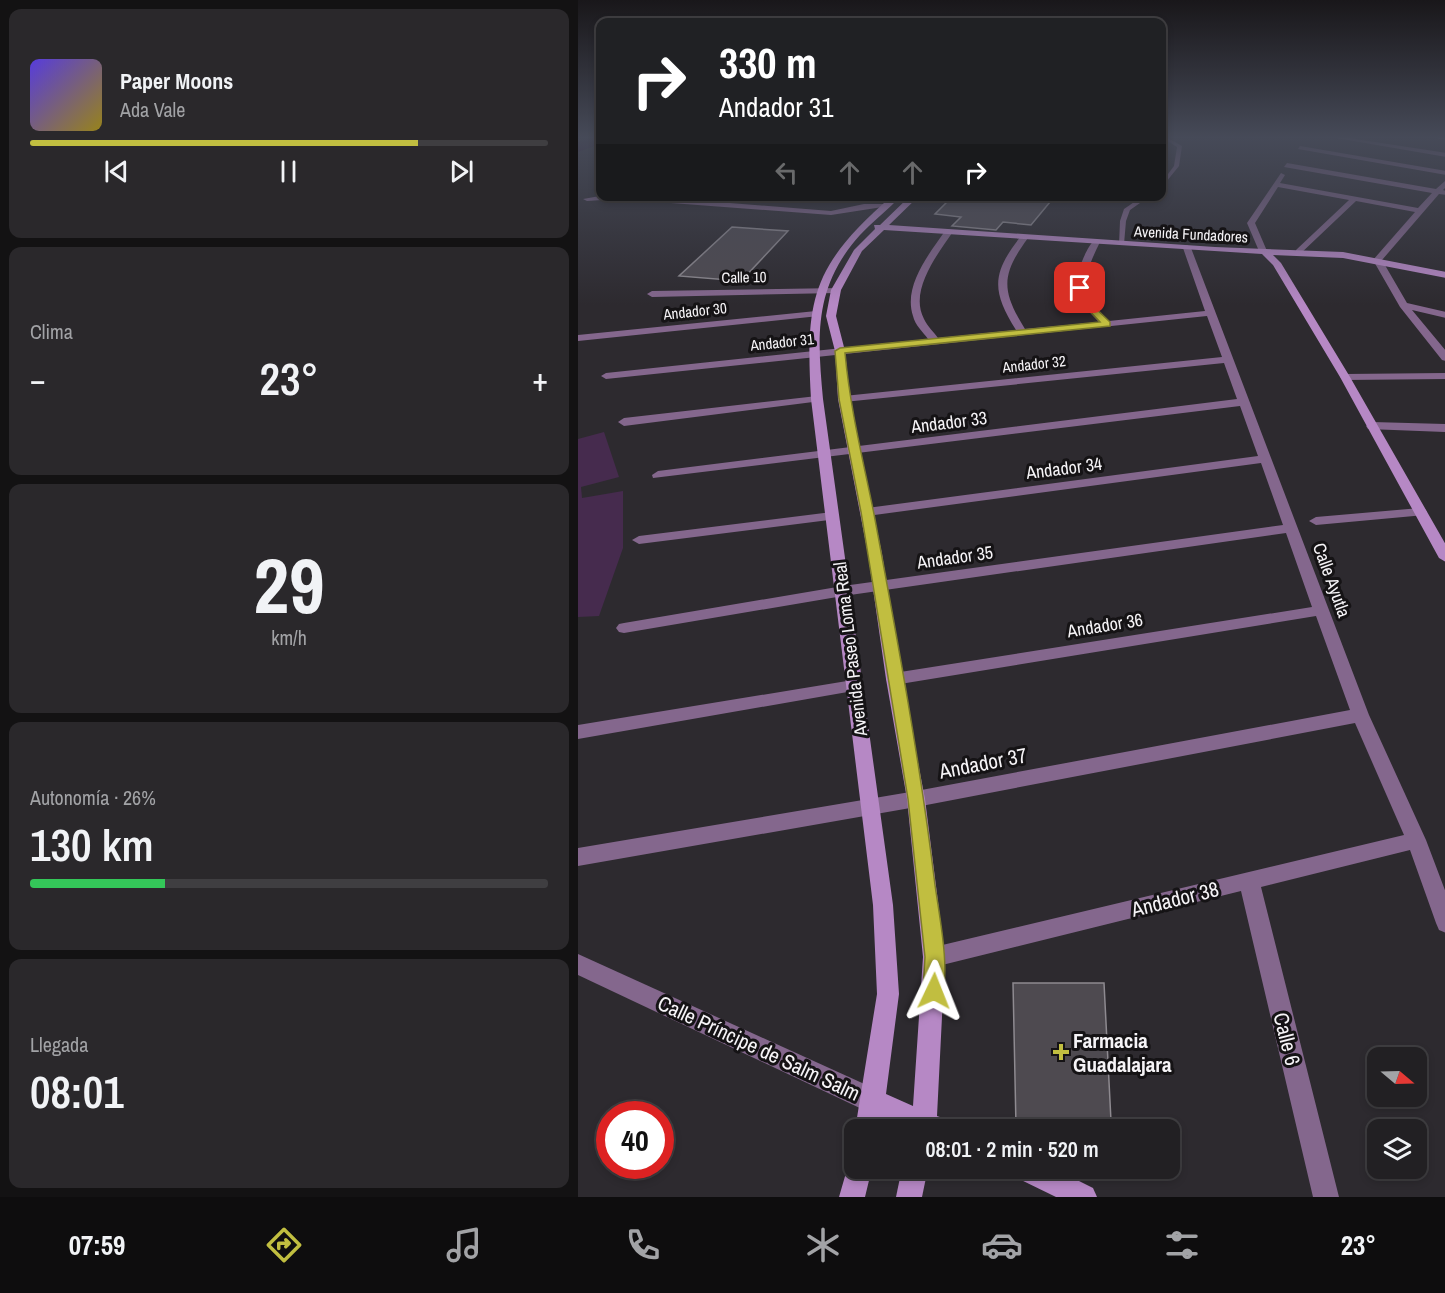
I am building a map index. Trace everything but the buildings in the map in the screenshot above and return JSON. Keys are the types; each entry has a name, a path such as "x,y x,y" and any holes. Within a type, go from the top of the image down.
{"street":[{"path":"1270,194 1251,223 1263,251 1277,263 1345,377 1420,512 1441,542 1445,558"},
{"path":"1327,194 1420,211"},
{"path":"1440,194 1420,211 1376,260 1403,305 1445,358"},
{"path":"587,199 596,198"},
{"path":"1299,252 1354,199"},
{"path":"664,201 831,213 864,206 885,206"},
{"path":"698,204 701,201"},
{"name":"Avenida Paseo Loma Real","path":"869,1119 888,994 883,905 853,686 844,591 816,399 815,353 816,314 821,290 848,242 862,226 891,201"},
{"name":"Avenida Paseo Loma Real","path":"909,201 858,250 842,275 836,290 832,316 840,351 844,399 867,512 894,679 917,799 934,957 930,1119"},
{"name":"Avenida Fundadores","path":"862,226 1096,243 1299,252 1376,260 1445,275"},
{"path":"935,341 917,317 917,288 923,272 948,233"},
{"path":"1022,332 1006,307 1001,283 1007,259 1024,238"},
{"path":"1096,243 1081,275 1080,288 1084,301 1107,324"},
{"name":"Calle Ayutla","path":"1187,248 1360,715 1416,840 1445,923"},
{"path":"829,275 842,275"},
{"name":"Calle 10","path":"652,294 836,290"},
{"path":"1403,305 1445,315"},
{"name":"Andador 31","path":"606,376 1212,313"},
{"name":"Andador 30","path":"578,338 816,314"},
{"name":"Andador 32","path":"844,399 1227,360"},
{"path":"1345,377 1445,375"},
{"path":"624,422 816,399"},
{"name":"Andador 33","path":"658,475 1244,402"},
{"path":"1372,426 1445,429"},
{"name":"Andador 34","path":"867,512 1266,459"},
{"path":"1316,521 1420,512"},
{"path":"639,540 832,516"},
{"name":"Andador 35","path":"624,628 844,591 1292,528"},
{"name":"Andador 36","path":"894,679 1323,610"},
{"path":"578,732 853,686"},
{"name":"Andador 37","path":"578,856 870,805 917,799 1360,715"},
{"name":"Andador 38","path":"934,957 1416,840"},
{"name":"Calle 6","path":"1248,882 1326,1197"},
{"name":"Calle Príncipe de Salm Salm","path":"578,964 912,1119"},
{"path":"852,1197 856,1179"},
{"path":"909,1197 913,1179"},
{"path":"1047,1179 1084,1197"}],"lane":[{"path":"1121,244 1123,220 1127,209 1140,201"}],"shaded area":[{"path":"604,432 619,477 581,487 582,498 623,491 623,548 599,616 578,617 578,439"}],"place":[{"name":"Farmacia Guadalajara","path":"1061,1052"}],"route":[{"path":"934,991 934,957 917,799 894,679 867,512 844,399 840,351 1107,324 1084,301 1080,288"}]}
